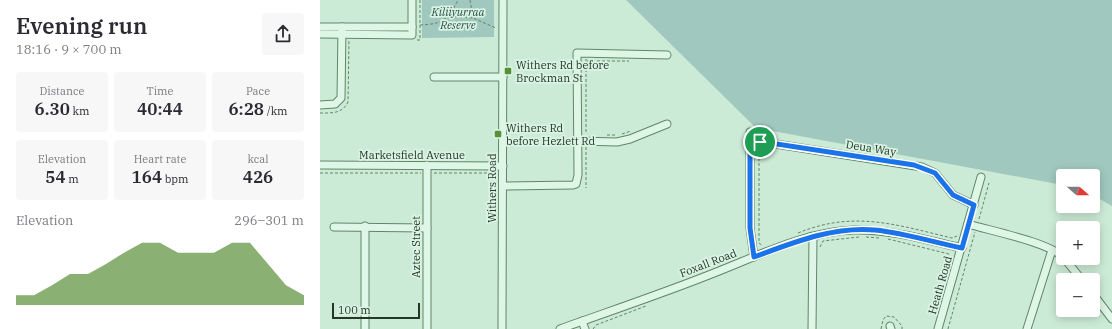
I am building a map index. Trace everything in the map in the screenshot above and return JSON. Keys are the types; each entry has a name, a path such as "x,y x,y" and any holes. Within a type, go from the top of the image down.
{"street":[{"path":"320,34 342,31 412,31 412,0"},
{"name":"Withers Road","path":"502,329 503,0"},
{"path":"320,27 342,31"},
{"path":"320,105 335,104 341,98 342,31"},
{"path":"503,186 573,185 578,180 577,53 667,55"},
{"path":"434,77 503,77"},
{"path":"577,141 617,142 630,139 667,124"},
{"path":"750,132 750,228 754,257"},
{"name":"Deua Way","path":"750,140 922,167 935,173 953,195 974,205"},
{"name":"Marketsfield Avenue","path":"320,165 503,166"},
{"name":"Aztec Street","path":"427,165 428,329"},
{"name":"Heath Road","path":"938,329 981,177"},
{"path":"968,224 1052,250 1056,253"},
{"path":"334,227 365,226 427,228"},
{"path":"365,226 365,329"},
{"name":"Foxall Road","path":"560,329 719,272 754,257 813,237 835,232 874,230 962,248"},
{"path":"812,329 813,237"},
{"path":"1027,329 1052,250"},
{"path":"1069,265 1076,273"},
{"path":"1100,303 1112,319"},
{"path":"582,321 585,329"}],"path":[{"path":"420,0 420,40"},
{"path":"420,26 437,24 449,16 458,0"},
{"path":"470,0 473,18"},
{"path":"449,16 473,18 496,29"},
{"path":"586,53 586,188"},
{"path":"586,61 633,61"},
{"path":"606,135 619,135 635,130"},
{"path":"760,142 758,147 759,243 764,247"},
{"path":"320,173 496,173"},
{"path":"948,329 989,183"},
{"path":"793,235 815,226 848,220 886,222 952,238 958,235"},
{"path":"822,244 823,241 836,239 862,237 885,239 950,254 952,259"},
{"path":"596,325 649,305"}],"green space":[{"name":"Kiliiyurraa Reserve","path":"422,0 494,0 494,37 422,38"},
{"path":"626,0 1112,0 1112,206 1100,199 1100,169 1056,169 1056,184 756,128"}],"place":[{"name":"Withers Rd before Brockman St","path":"508,71"},
{"name":"Withers Rd before Hezlett Rd","path":"498,134"}],"route":[{"path":"750,140 760,142 884,162 914,165 935,173 944,183 948,191 960,199 974,205 962,248 874,230 854,230 835,232 809,238 754,257 750,228 750,140"}]}
